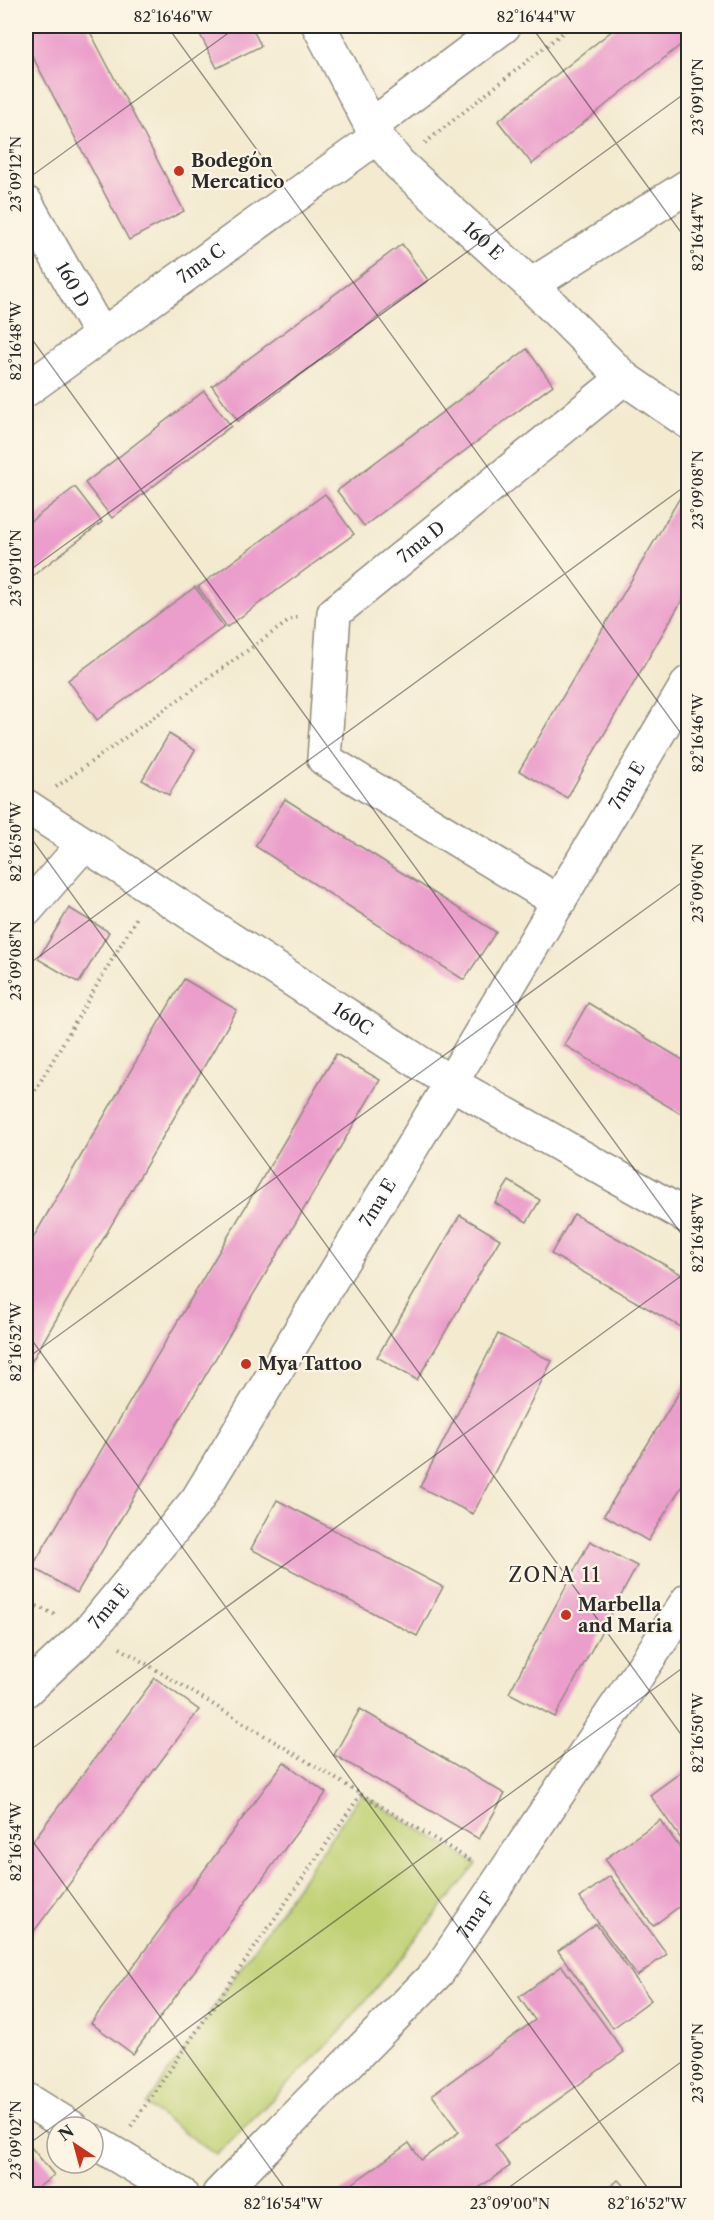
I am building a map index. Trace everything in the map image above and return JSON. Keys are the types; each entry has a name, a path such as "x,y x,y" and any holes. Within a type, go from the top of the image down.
{"street":[{"name":"160 E","path":"320,26 374,132 399,164 531,285 624,378 688,422"},
{"name":"7ma C","path":"26,390 374,132 504,26"},
{"path":"531,285 688,186"},
{"name":"160 D","path":"26,203 101,335"},
{"name":"7ma D","path":"334,613 624,378"},
{"path":"334,613 324,759 559,902"},
{"name":"7ma E","path":"26,1689 90,1630 197,1500 451,1083 688,683"},
{"name":"160C","path":"26,807 152,891 451,1083 688,1217"},
{"path":"26,910 83,845"},
{"name":"7ma F","path":"219,2194 438,1972 688,1600"},
{"path":"26,2099 52,2115"},
{"path":"105,2148 181,2194"}],"path":[{"path":"399,164 571,26"},
{"path":"26,807 293,618 334,613"},
{"path":"26,1106 152,891"},
{"path":"26,1601 90,1630 501,1878"},
{"path":"105,2144 361,1794"}],"green space":[{"path":"361,1794 477,1864 339,2033 216,2155 146,2105"}],"building":[{"path":"26,26 87,26 184,211 129,240 26,44"},
{"path":"196,26 251,26 261,46 217,68"},
{"path":"618,26 688,26 688,39 532,164 498,121"},
{"path":"402,244 428,280 238,421 212,386"},
{"path":"527,349 553,385 364,526 337,491"},
{"path":"204,391 231,426 112,518 85,483"},
{"path":"75,487 102,522 26,581 26,525"},
{"path":"325,494 354,534 227,627 198,587"},
{"path":"682,494 688,498 688,590 567,798 519,771"},
{"path":"195,587 224,627 97,720 68,680"},
{"path":"169,734 195,750 169,795 142,780"},
{"path":"285,799 496,932 464,980 255,846"},
{"path":"69,908 109,932 79,983 38,959"},
{"path":"184,979 237,1010 26,1371 26,1250"},
{"path":"588,1003 688,1063 688,1118 564,1045"},
{"path":"336,1054 380,1080 77,1593 32,1567"},
{"path":"509,1181 540,1200 527,1222 495,1203"},
{"path":"574,1214 688,1278 688,1331 551,1254"},
{"path":"460,1215 500,1239 417,1380 377,1357"},
{"path":"498,1334 552,1361 473,1514 420,1487"},
{"path":"688,1378 688,1476 648,1541 604,1515"},
{"path":"277,1500 443,1587 417,1636 251,1549"},
{"path":"590,1541 637,1566 555,1717 509,1693"},
{"path":"155,1678 199,1710 26,1942 26,1850"},
{"path":"360,1709 505,1794 479,1839 334,1755"},
{"path":"284,1762 326,1793 133,2054 91,2023"},
{"path":"688,1767 688,1849 650,1795"},
{"path":"660,1820 688,1859 688,1900 653,1926 605,1859"},
{"path":"610,1876 667,1954 637,1976 580,1898"},
{"path":"596,1924 651,2000 613,2028 558,1951"},
{"path":"562,1966 624,2052 495,2145 510,2166 470,2194 338,2194 409,2143 421,2160 459,2132 432,2095 535,2020 519,1997"},
{"path":"26,2141 45,2164 45,2175 54,2175 30,2194 26,2194"},
{"path":"618,2180 632,2194 603,2194"}],"place":[{"name":"Bodegón Mercatico","path":"179,171"},
{"name":"Mya Tattoo","path":"246,1364"},
{"name":"Marbella and Maria","path":"566,1615"}],"district":[{"name":"ZONA 11","path":"555,1575"}]}
